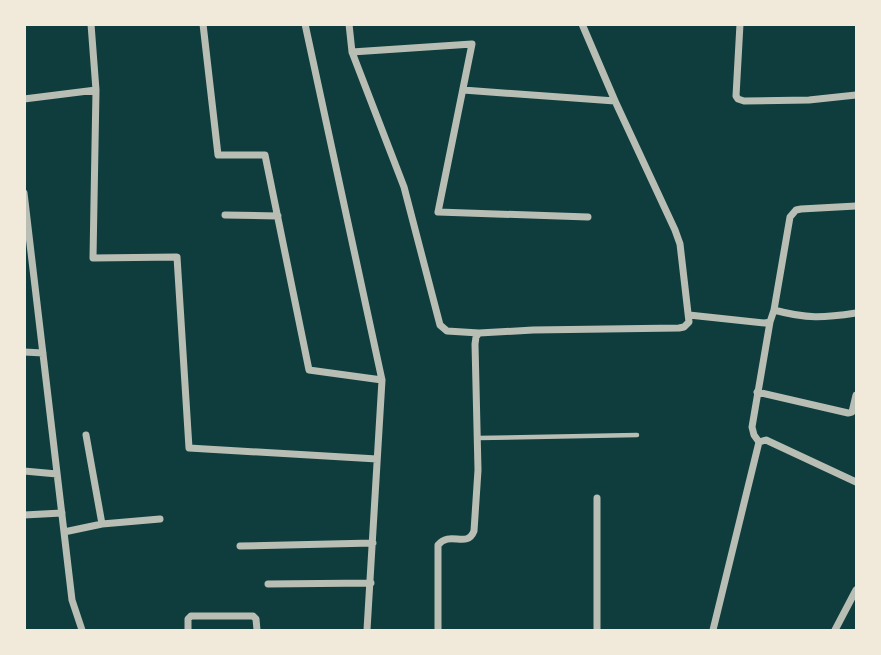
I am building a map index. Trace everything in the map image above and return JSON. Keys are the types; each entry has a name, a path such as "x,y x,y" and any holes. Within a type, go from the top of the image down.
{"street":[{"path":"91,24 96,90 93,258 177,257 189,448 377,460"},
{"path":"203,24 218,155 265,155 309,370 382,380"},
{"path":"305,24 382,380 367,631"},
{"path":"349,24 352,52 404,187 440,325 447,331 479,333 684,327 689,322 689,315 676,230 582,24"},
{"path":"740,24 737,99 809,100 856,95"},
{"path":"352,52 472,44 438,212 588,217"},
{"path":"24,99 96,90"},
{"path":"463,90 615,101"},
{"path":"24,192 72,600 82,631"},
{"path":"713,631 759,442 752,427 790,216 801,209 856,206"},
{"path":"225,215 278,216"},
{"path":"774,310 799,317 856,313"},
{"path":"689,315 770,322"},
{"path":"438,631 438,545 446,538 467,540 472,537 474,531 478,470 475,344 479,333"},
{"path":"24,352 43,354"},
{"path":"757,392 848,413 852,412 856,395"},
{"path":"86,435 102,524"},
{"path":"759,442 766,440 856,482"},
{"path":"24,471 57,474"},
{"path":"597,498 597,631"},
{"path":"24,515 62,513"},
{"path":"64,532 102,524 160,519"},
{"path":"240,546 373,543"},
{"path":"268,584 371,583"},
{"path":"835,631 856,590"},
{"path":"188,631 188,619 191,616 253,617 256,619 257,631"}],"lane":[{"path":"477,438 636,435"}]}
